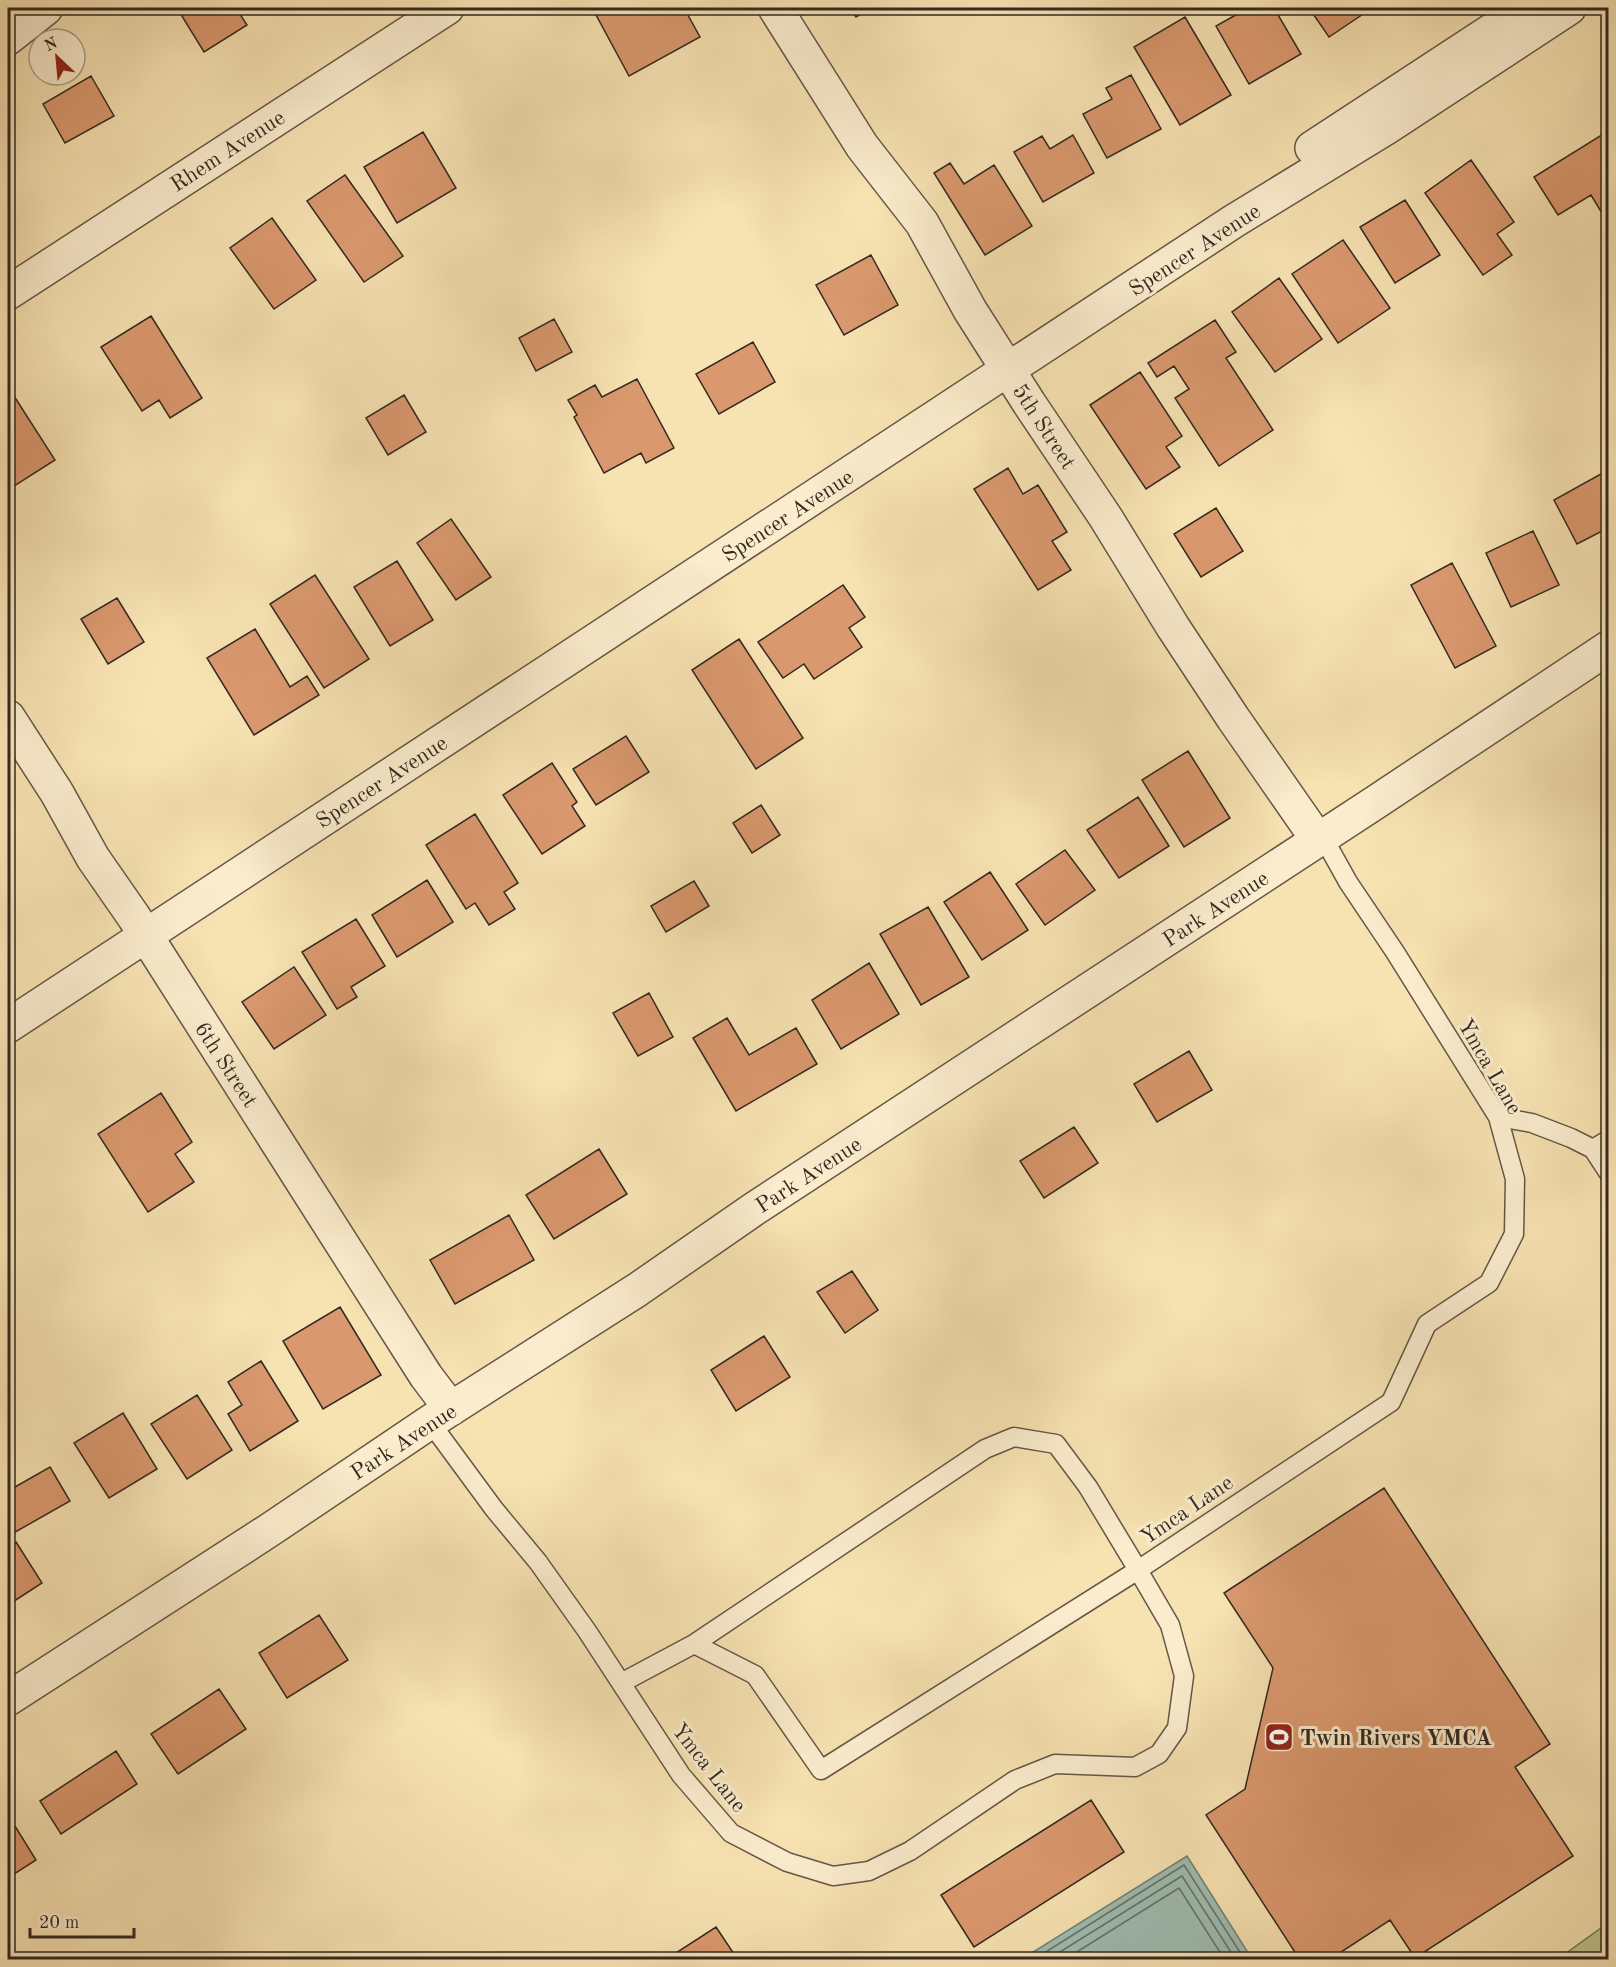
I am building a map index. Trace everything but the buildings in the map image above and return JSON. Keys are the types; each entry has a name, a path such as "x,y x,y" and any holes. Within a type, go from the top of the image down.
{"street":[{"path":"8,38 46,8"},
{"name":"Rhem Avenue","path":"8,293 447,8"},
{"name":"5th Street","path":"775,8 862,146 922,223 967,305 1233,718 1313,833 1323,837"},
{"name":"Spencer Avenue","path":"8,1026 140,926 1003,361 1526,8"},
{"name":"Spencer Avenue","path":"1003,361 1386,128 1569,8"},
{"name":"Park Avenue","path":"8,1699 637,1290 754,1209 1608,648"},
{"name":"6th Street","path":"8,717 57,793 93,858 140,926 426,1376 441,1416"},
{"name":"Spencer Avenue","path":"8,1000 140,926"}],"lane":[{"name":"Ymca Lane","path":"441,1416 494,1509 538,1562 681,1775 731,1833 787,1862 833,1876 869,1871 910,1851 1015,1780 1054,1764 1135,1767 1159,1754 1177,1728 1184,1676 1170,1625 1138,1570 1391,1402 1427,1324 1489,1283 1514,1234 1515,1179 1498,1117 1395,952 1348,882 1323,837"},
{"path":"1498,1117 1532,1123 1601,1144 1608,1172"},
{"path":"621,1683 694,1644 985,1449 1014,1437 1056,1444 1088,1487 1138,1570 821,1770 755,1675 694,1644"}],"green space":[{"path":"1608,1923 1608,1959 1558,1959"}],"water":[{"path":"1187,1856 1252,1959 1022,1959"}],"place":[{"name":"Twin Rivers YMCA","path":"1279,1737"}]}
